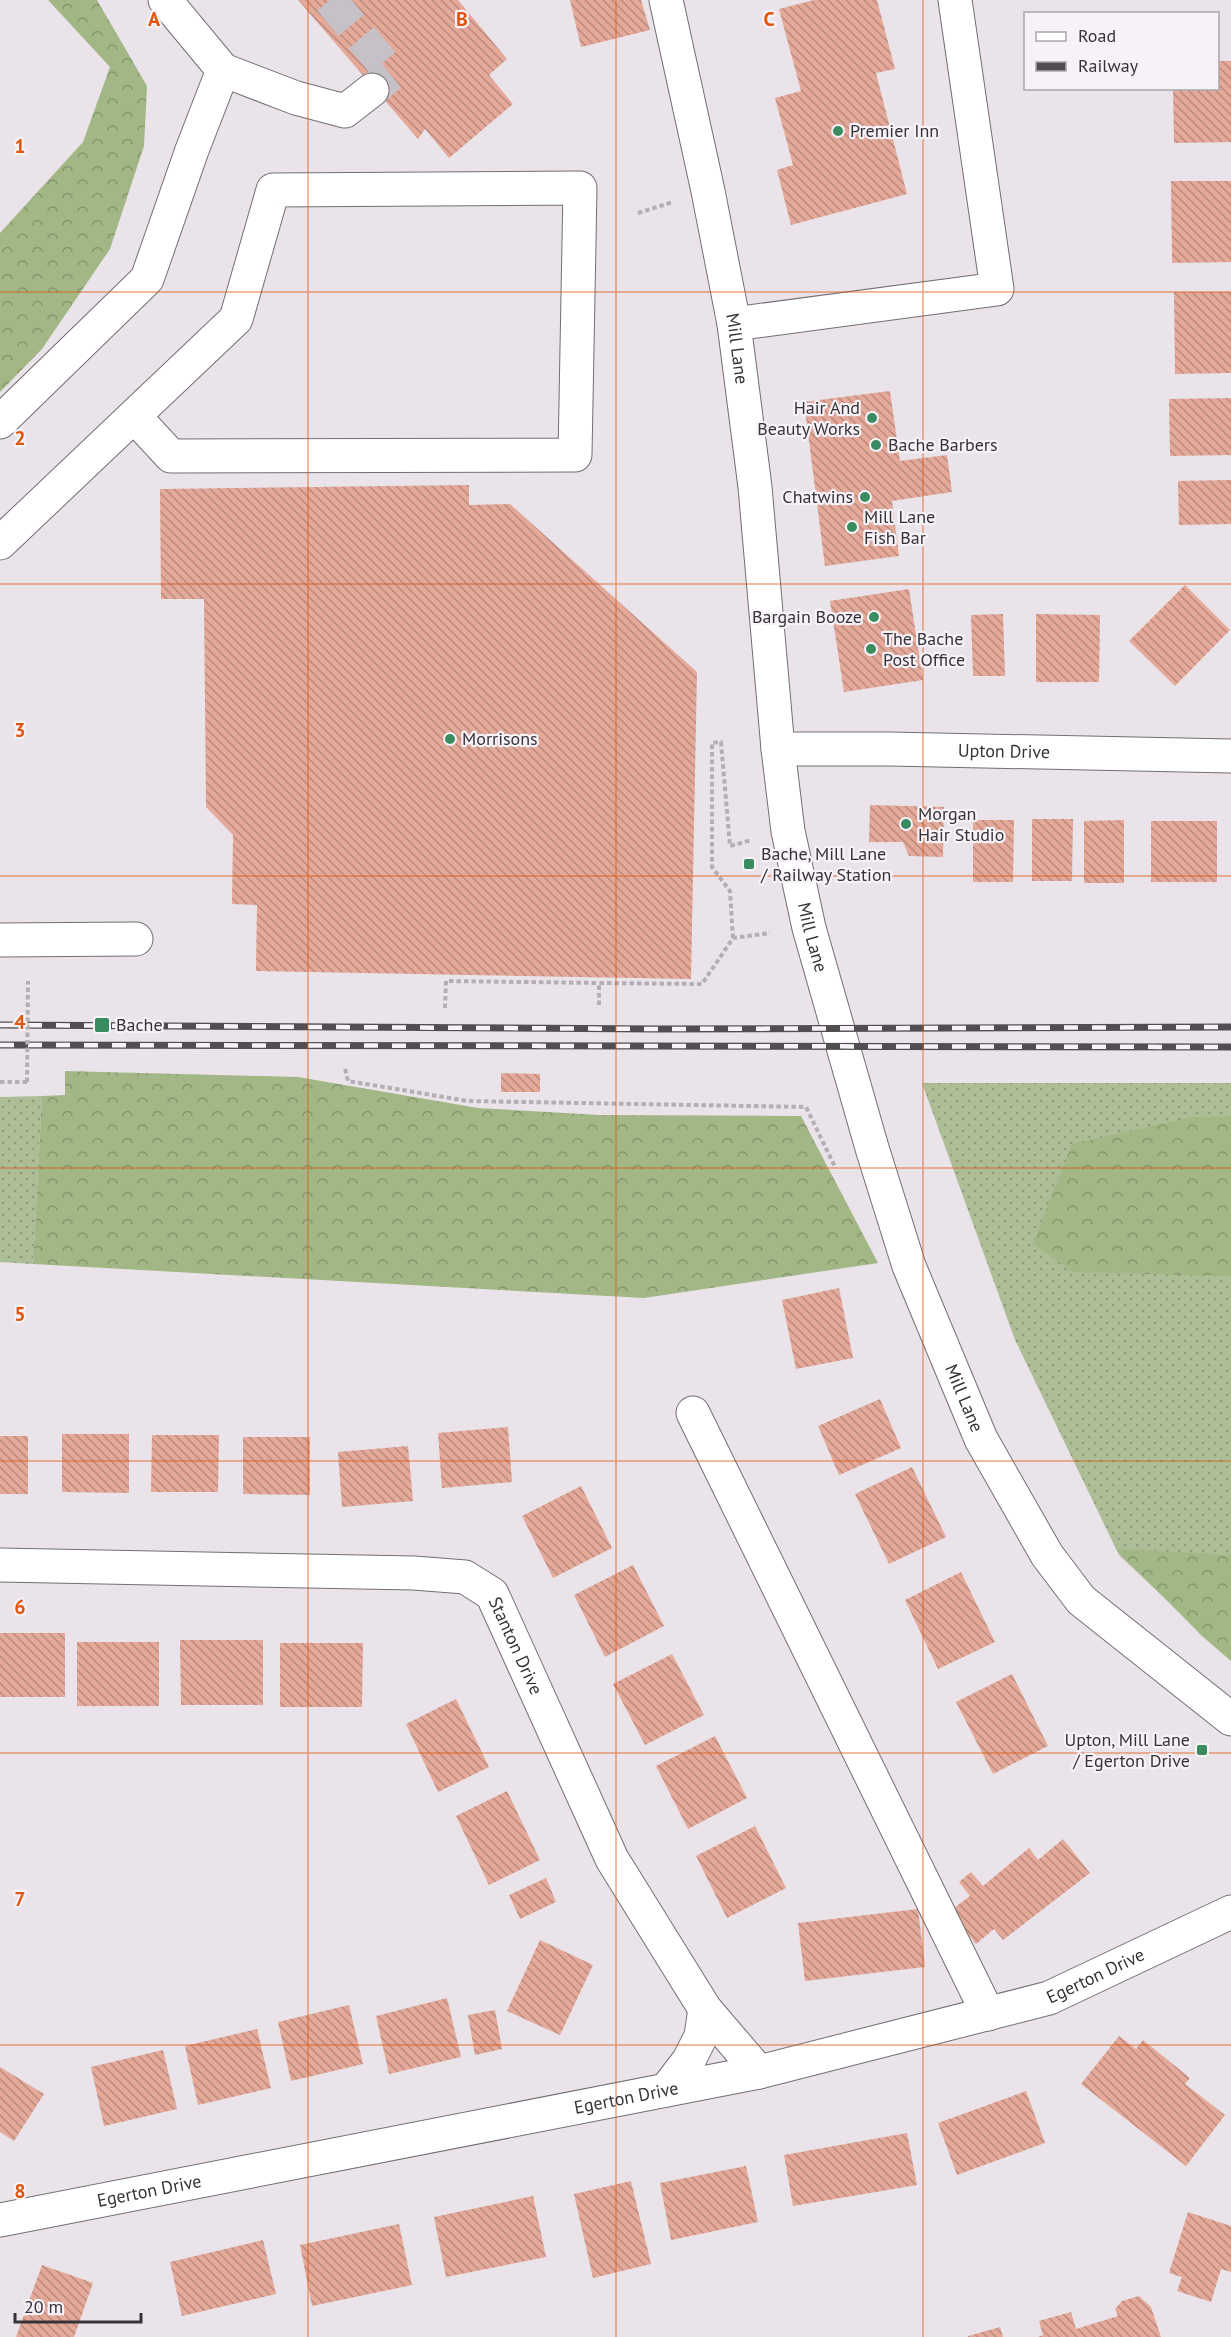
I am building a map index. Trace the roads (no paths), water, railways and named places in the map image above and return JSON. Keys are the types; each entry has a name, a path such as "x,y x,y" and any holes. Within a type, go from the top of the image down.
{"street":[{"path":"165,0 223,70 296,98 345,111 372,90"},
{"name":"Mill Lane","path":"666,0 734,324 755,487 778,749 788,831 810,928 872,1148 909,1266 981,1439 1047,1555 1082,1600 1231,1719"},
{"path":"734,324 998,288 955,0"},
{"path":"0,422 147,279 223,70"},
{"path":"0,543 236,319 273,190 580,188 575,455 171,456 134,416"},
{"name":"Upton Drive","path":"778,749 1231,756"},
{"path":"0,940 136,939"},
{"path":"693,1413 988,2014"},
{"name":"Stanton Drive","path":"0,1565 414,1573 465,1577 492,1594 612,1859 705,2009 759,2072"},
{"name":"Egerton Drive","path":"0,2220 759,2072 1049,1998 1231,1912"},
{"path":"666,2090 689,2060 702,2036 705,2009"}],"tunnel":[{"path":"330,0 392,74 372,90"}],"railway":[{"path":"0,1025 657,1029 1231,1027"},
{"path":"0,1045 1231,1047"}],"place":[{"name":"Premier Inn","path":"838,131"},
{"name":"Hair And Beauty Works","path":"872,418"},
{"name":"Bache Barbers","path":"876,445"},
{"name":"Chatwins","path":"865,497"},
{"name":"Mill Lane Fish Bar","path":"852,527"},
{"name":"Bargain Booze","path":"874,617"},
{"name":"The Bache Post Office","path":"871,649"},
{"name":"Morrisons","path":"450,739"},
{"name":"Morgan Hair Studio","path":"906,824"},
{"name":"Bache, Mill Lane / Railway Station","path":"749,864"},
{"name":"Bache","path":"102,1025"},
{"name":"Upton, Mill Lane / Egerton Drive","path":"1202,1750"}]}
